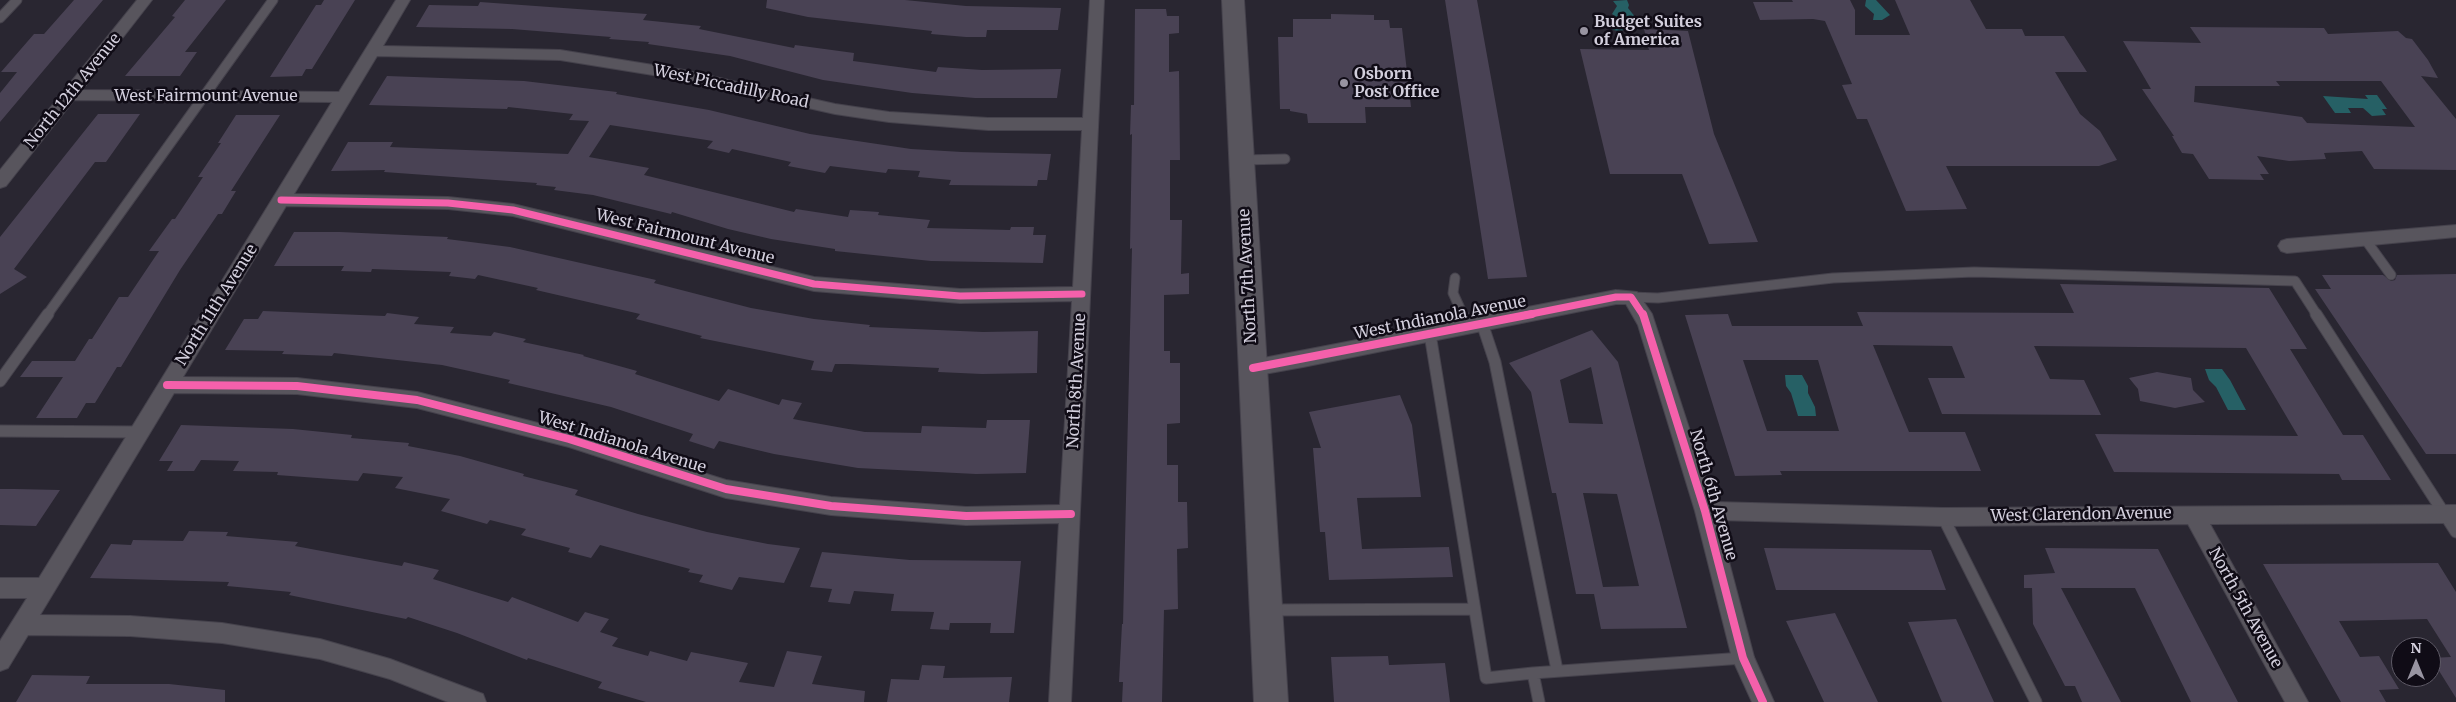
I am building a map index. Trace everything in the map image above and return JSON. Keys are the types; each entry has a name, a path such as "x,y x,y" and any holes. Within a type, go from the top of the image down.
{"main road":[{"name":"North 7th Avenue","path":"1233,0 1271,702"}],"street":[{"name":"North 12th Avenue","path":"0,182 145,0"},
{"name":"North 11th Avenue","path":"0,661 403,0"},
{"name":"North 8th Avenue","path":"1060,702 1097,0"},
{"name":"West Piccadilly Road","path":"372,51 498,52 560,55 684,75 835,109 889,117 988,124 1090,124"},
{"name":"West Fairmount Avenue","path":"69,95 344,97"},
{"name":"West Fairmount Avenue","path":"281,200 448,203 513,210 814,284 960,296 1082,294"},
{"path":"2287,246 2456,231"},
{"name":"West Indianola Avenue","path":"1253,368 1302,360 1616,297 1631,297"},
{"name":"North 6th Avenue","path":"1631,297 1643,314 1647,324 1705,511 1743,658 1763,702"},
{"name":"West Indianola Avenue","path":"167,385 297,386 417,400 569,439 726,489 831,506 966,516 1071,514"},
{"name":"West Clarendon Avenue","path":"1705,511 1943,516 2450,514"},
{"name":"North 5th Avenue","path":"2193,514 2297,702"},
{"path":"0,588 43,588"},
{"path":"22,625 130,626 222,633 320,649 390,669 475,702"}],"lane":[{"path":"0,18 17,0"},
{"path":"0,381 273,0"},
{"path":"1242,160 1285,159"},
{"path":"2365,239 2391,275"},
{"path":"1631,297 1658,298 1834,278 1974,272 2295,281 2450,514 2456,532"},
{"path":"1455,278 1453,293 1475,324 1495,362 1557,670"},
{"path":"1430,334 1486,678 1557,670 1743,658"},
{"path":"0,431 138,432"},
{"path":"1943,516 2036,702"},
{"path":"1266,610 1474,609"},
{"path":"1533,673 1539,702"}],"shaded area":[{"path":"1627,0 1628,8 1636,18 1634,23 1630,24 1629,29 1613,30 1609,27 1616,23 1616,17 1612,14 1617,6 1613,1"},
{"path":"1866,0 1876,0 1890,15 1882,20 1873,20 1874,14 1865,6"},
{"path":"2365,95 2377,95 2387,109 2382,109 2386,115 2372,116 2363,108 2348,108 2351,113 2335,113 2323,96 2368,99"},
{"path":"2205,369 2222,369 2246,410 2228,410 2216,387 2209,380"},
{"path":"1785,375 1802,375 1808,386 1808,393 1815,407 1816,416 1798,416 1791,393 1786,386"}],"building":[{"path":"74,0 103,0 0,122 0,93 17,72 1,72 34,34 44,34"},
{"path":"185,0 226,0 185,52 197,52 180,76 125,76 175,17 172,16"},
{"path":"324,0 355,0 312,69 306,69 302,76 270,77 316,5 321,5"},
{"path":"767,0 905,0 966,6 1061,8 1058,30 987,30 986,37 966,37 931,34 932,31 808,17 766,8"},
{"path":"1445,0 1477,0 1527,277 1488,279"},
{"path":"1792,0 1850,0 1855,10 1855,35 1910,35 1895,0 1970,0 1986,29 2022,29 2025,36 2064,36 2087,72 2055,72 2080,114 2100,131 2117,160 2099,166 1946,166 1967,209 1906,211 1867,119 1857,119 1842,85 1852,84 1825,21 1813,19 1760,20 1753,2 1793,2"},
{"path":"480,2 647,14 643,20 701,26 699,29 794,48 795,45 854,53 853,61 936,72 938,67 982,70 1061,69 1057,98 975,98 912,93 823,80 730,56 648,44 649,42 609,39 611,37 512,29 416,27 429,5 478,6"},
{"path":"1135,9 1166,9 1167,16 1179,16 1179,33 1169,34 1169,72 1179,71 1180,160 1170,160 1170,220 1182,220 1181,274 1189,273 1189,294 1164,295 1164,351 1170,351 1170,363 1180,363 1180,423 1167,424 1167,465 1178,465 1178,502 1187,502 1188,548 1177,549 1178,609 1164,610 1162,702 1122,702 1123,682 1119,682 1123,624 1132,248 1130,249 1132,134 1130,135 1131,105 1134,105"},
{"name":"Osborn Post Office","path":"1331,14 1374,15 1374,20 1389,20 1390,28 1402,28 1411,107 1365,107 1366,123 1308,123 1307,114 1290,111 1290,109 1280,109 1278,37 1293,37 1293,19 1331,19"},
{"path":"2190,27 2324,28 2328,34 2398,31 2406,38 2412,39 2428,60 2438,78 2421,76 2456,119 2456,170 2374,169 2362,151 2324,153 2326,159 2289,161 2257,156 2269,174 2260,174 2264,180 2209,179 2193,154 2182,153 2172,136 2174,136 2142,89 2151,89 2123,41 2201,43","holes":["2276,81 2381,81 2415,127 2307,123 2302,117 2194,102 2195,86 2280,86"]},
{"path":"1644,29 1688,31 1714,134 1758,242 1709,244 1682,174 1610,174 1580,49 1649,50"},
{"path":"387,76 524,81 617,92 616,94 709,110 810,134 911,149 1051,154 1047,180 1038,180 1037,186 949,185 951,180 918,177 920,171 888,169 886,173 830,166 825,173 788,166 791,162 732,149 729,153 707,148 713,141 610,125 589,157 649,168 644,175 794,212 796,209 848,217 850,210 879,212 878,215 930,220 927,228 1010,230 1011,227 1034,227 1033,235 1046,235 1043,263 931,261 835,251 835,249 771,239 728,229 672,212 671,214 593,195 554,190 556,187 536,185 537,183 384,172 385,170 331,171 348,142 393,142 390,147 568,154 589,121 569,120 573,114 508,107 507,109 369,105"},
{"path":"98,114 140,114 106,162 95,162 14,269 27,277 0,294 0,237"},
{"path":"236,115 280,115 231,191 236,191 222,214 218,214 180,270 121,367 117,367 95,403 86,403 77,418 36,418 63,377 20,377 32,361 75,361 89,339 92,339 119,297 128,297 159,251 149,251 172,219 175,219 203,177 198,177 221,143 218,143"},
{"path":"294,232 448,237 447,239 510,247 656,280 654,283 751,308 814,319 870,325 869,327 983,332 1038,331 1037,373 982,374 938,372 939,368 848,364 835,364 832,372 811,370 814,361 700,338 702,336 636,319 640,314 478,275 475,279 449,276 451,272 372,269 371,272 341,271 344,266 274,266"},
{"path":"2456,274 2456,454 2426,454 2315,289 2331,289 2322,275 2383,275 2391,281 2395,280 2397,275"},
{"path":"2060,284 2269,288 2307,349 2290,349 2343,435 2363,435 2391,480 2342,480 2339,474 2114,472 2095,434 2298,436 2246,348 2034,346 2050,379 2084,380 2101,415 1942,414 1928,378 1965,378 1952,346 1873,345 1909,432 1965,432 1981,471 1780,471 1782,475 1735,476 1685,315 1728,314 1732,326 1863,326 1857,312 2074,313","holes":["1743,360 1818,360 1839,431 1767,431"]},
{"path":"263,311 385,316 387,313 419,317 414,324 454,327 450,333 491,336 494,332 526,339 523,342 584,355 637,371 635,374 719,401 728,389 779,405 782,399 802,403 793,419 865,432 921,433 922,426 986,428 987,420 1030,420 1026,473 976,474 858,468 774,454 719,441 714,449 689,441 693,434 611,407 508,383 510,380 442,365 334,353 332,356 282,354 284,351 225,350 244,319 258,319"},
{"path":"1592,330 1618,362 1687,628 1601,629 1594,594 1576,594 1556,493 1552,493 1531,392 1509,363","holes":["1591,367 1603,424 1569,423 1560,380","1583,493 1617,494 1639,586 1603,587"]},
{"path":"2157,372 2191,378 2193,390 2205,402 2175,408 2140,401 2138,389 2129,378"},
{"path":"1400,395 1412,425 1421,497 1357,498 1362,549 1449,547 1453,577 1329,580 1325,532 1320,532 1313,448 1321,448 1309,412"},
{"path":"181,425 293,429 352,435 351,438 409,443 408,446 460,456 524,474 523,476 578,490 575,495 638,514 707,532 800,548 784,583 739,577 732,590 699,582 703,575 688,572 690,569 600,545 591,558 568,552 570,548 521,535 526,529 490,520 487,524 441,511 450,499 395,488 403,477 363,473 358,481 277,475 278,472 233,471 239,461 201,460 194,471 167,471 173,461 159,461"},
{"path":"0,489 60,490 36,526 0,525"},
{"path":"189,531 228,532 226,536 298,542 295,546 402,566 404,562 439,570 433,579 508,602 512,597 578,622 585,612 609,619 600,632 618,638 612,646 648,656 650,651 687,661 691,652 748,663 739,682 774,687 787,651 822,656 812,684 865,691 864,702 646,702 598,688 602,682 528,658 527,660 457,633 408,617 406,619 289,595 291,592 227,586 229,582 90,578 111,544 131,545 133,540 183,541"},
{"path":"1764,548 1931,550 1946,590 1776,590"},
{"path":"2045,548 2158,549 2238,702 2191,702 2135,588 2061,588 2121,702 2082,702 2075,686 2065,686 2033,624 2032,588 2024,588 2024,575 2055,573"},
{"path":"822,552 910,560 1021,561 1014,633 990,633 991,623 950,623 949,630 930,629 934,612 891,611 894,594 854,591 850,604 828,602 832,589 810,587"},
{"path":"2438,563 2456,592 2456,698 2441,674 2441,658 2451,657 2441,641 2441,637 2438,637 2427,619 2339,621 2360,657 2379,656 2391,676 2391,687 2398,687 2399,689 2379,690 2386,702 2341,702 2263,564"},
{"path":"1835,613 1878,702 1824,702 1786,621"},
{"path":"1956,619 1994,702 1942,702 1908,622"},
{"path":"1388,656 1389,665 1445,663 1450,702 1334,702 1331,657"},
{"path":"922,665 945,666 943,678 1012,677 1009,702 887,702 891,679 919,680"},
{"path":"32,675 90,676 86,684 169,684 225,690 225,702 16,702"}],"cycle path":[{"path":"281,200 448,203 513,210 814,284 960,296 1082,294"},
{"path":"1253,368 1303,360 1616,297 1631,297 1643,314 1647,325 1705,511 1743,658 1763,702"},
{"path":"167,385 297,386 417,400 569,439 726,489 831,506 966,516 1071,514"}],"place":[{"name":"Budget Suites of America","path":"1584,31"},
{"name":"Osborn Post Office","path":"1344,83"}]}
